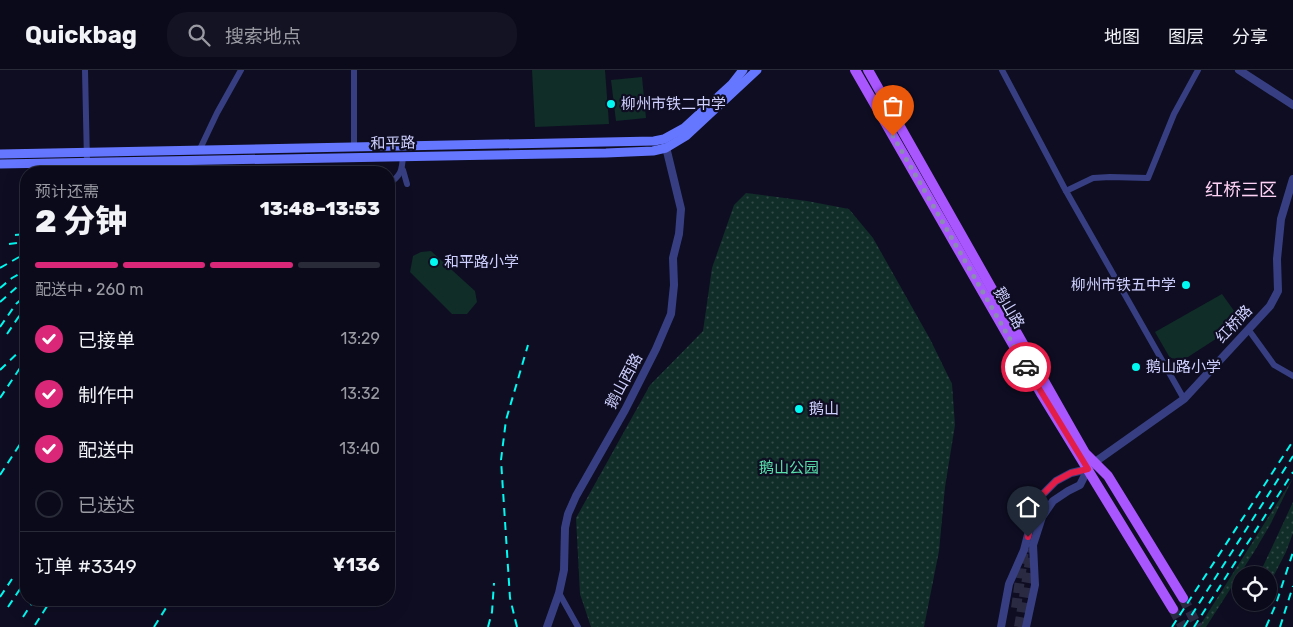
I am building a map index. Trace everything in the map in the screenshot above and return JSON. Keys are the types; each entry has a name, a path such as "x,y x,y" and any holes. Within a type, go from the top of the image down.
{"main road":[{"name":"和平路","path":"665,144 732,84 742,70"},
{"name":"和平路","path":"0,164 653,151 686,136 757,70"},
{"name":"鹅山路","path":"855,70 1042,395 1091,466 1108,476 1183,598"},
{"name":"鹅山路","path":"868,70 1172,610"},
{"name":"和平路","path":"0,154 654,141 665,144"}],"street":[{"path":"85,70 87,162"},
{"path":"200,151 217,113 241,70"},
{"path":"354,70 354,147"},
{"path":"1002,70 1066,191 1184,399"},
{"path":"1066,191 1093,178 1148,178 1174,114 1198,70"},
{"path":"1239,70 1293,105"},
{"name":"鹅山西路","path":"547,627 559,594 564,570 568,514 576,496 625,410 656,349 671,314 674,285 673,258 679,234 681,209 665,144"},
{"path":"403,156 402,170 407,184"},
{"path":"395,180 402,170"},
{"name":"红桥路","path":"1091,466 1184,399 1270,306 1278,291 1277,259 1281,219 1293,179"},
{"path":"1248,329 1274,364 1293,376"},
{"path":"1026,627 1035,585 1032,545 1042,517 1053,501 1080,485 1091,466"},
{"path":"1001,627 1009,584 1024,550 1040,497 1056,481 1091,466"},
{"path":"559,594 578,627"}],"green space":[{"path":"532,70 605,70 609,124 535,127"},
{"path":"642,77 646,118 616,121 611,80"},
{"name":"鹅山公园","path":"746,193 849,209 873,238 930,339 952,384 955,425 945,487 939,551 924,627 591,627 580,594 576,518 650,385 703,331 712,268 734,205"},
{"path":"431,251 475,291 477,302 467,314 452,314 410,272 413,256 421,252"},
{"path":"1222,294 1242,322 1188,357 1170,358 1155,332"},
{"path":"1293,478 1270,525 1254,552 1245,566 1237,566"},
{"path":"1293,502 1293,533 1286,552 1277,569 1277,566 1263,566"},
{"path":"1232,575 1232,586 1206,627 1199,627"}],"tunnel":[{"path":"1019,627 1032,549"},
{"path":"1016,608 1024,551"},
{"path":"1183,598 1198,627"},
{"path":"1173,609 1183,627"}],"railway":[{"path":"15,235 20,235"},
{"path":"9,244 20,243"},
{"path":"0,268 20,256"},
{"path":"0,288 20,273"},
{"path":"0,302 20,285"},
{"path":"0,327 20,300"},
{"path":"7,334 20,315"},
{"path":"517,627 510,598 501,460 506,420 528,345"},
{"path":"0,370 20,351"},
{"path":"0,398 20,368"},
{"path":"1172,627 1293,441"},
{"path":"0,475 20,444"},
{"path":"1184,627 1293,456"},
{"path":"1194,627 1293,472"},
{"path":"1266,627 1276,604 1293,552"},
{"path":"0,597 12,579"},
{"path":"488,627 492,612 494,583"},
{"path":"1280,627 1293,586"},
{"path":"8,607 20,589"},
{"path":"23,617 30,606"},
{"path":"35,625 47,606"},
{"path":"154,627 167,606"}],"way so far":[{"path":"893,136 1026,367"}],"place":[{"name":"柳州市铁二中学","path":"611,104"},
{"name":"和平路小学","path":"434,262"},
{"name":"柳州市铁五中学","path":"1186,285"},
{"name":"鹅山路小学","path":"1136,367"},
{"name":"鹅山","path":"799,409"}],"district":[{"name":"红桥三区","path":"1241,190"}],"route":[{"path":"1026,367 1088,469 1071,473 1056,481 1040,497 1028,537"}]}
